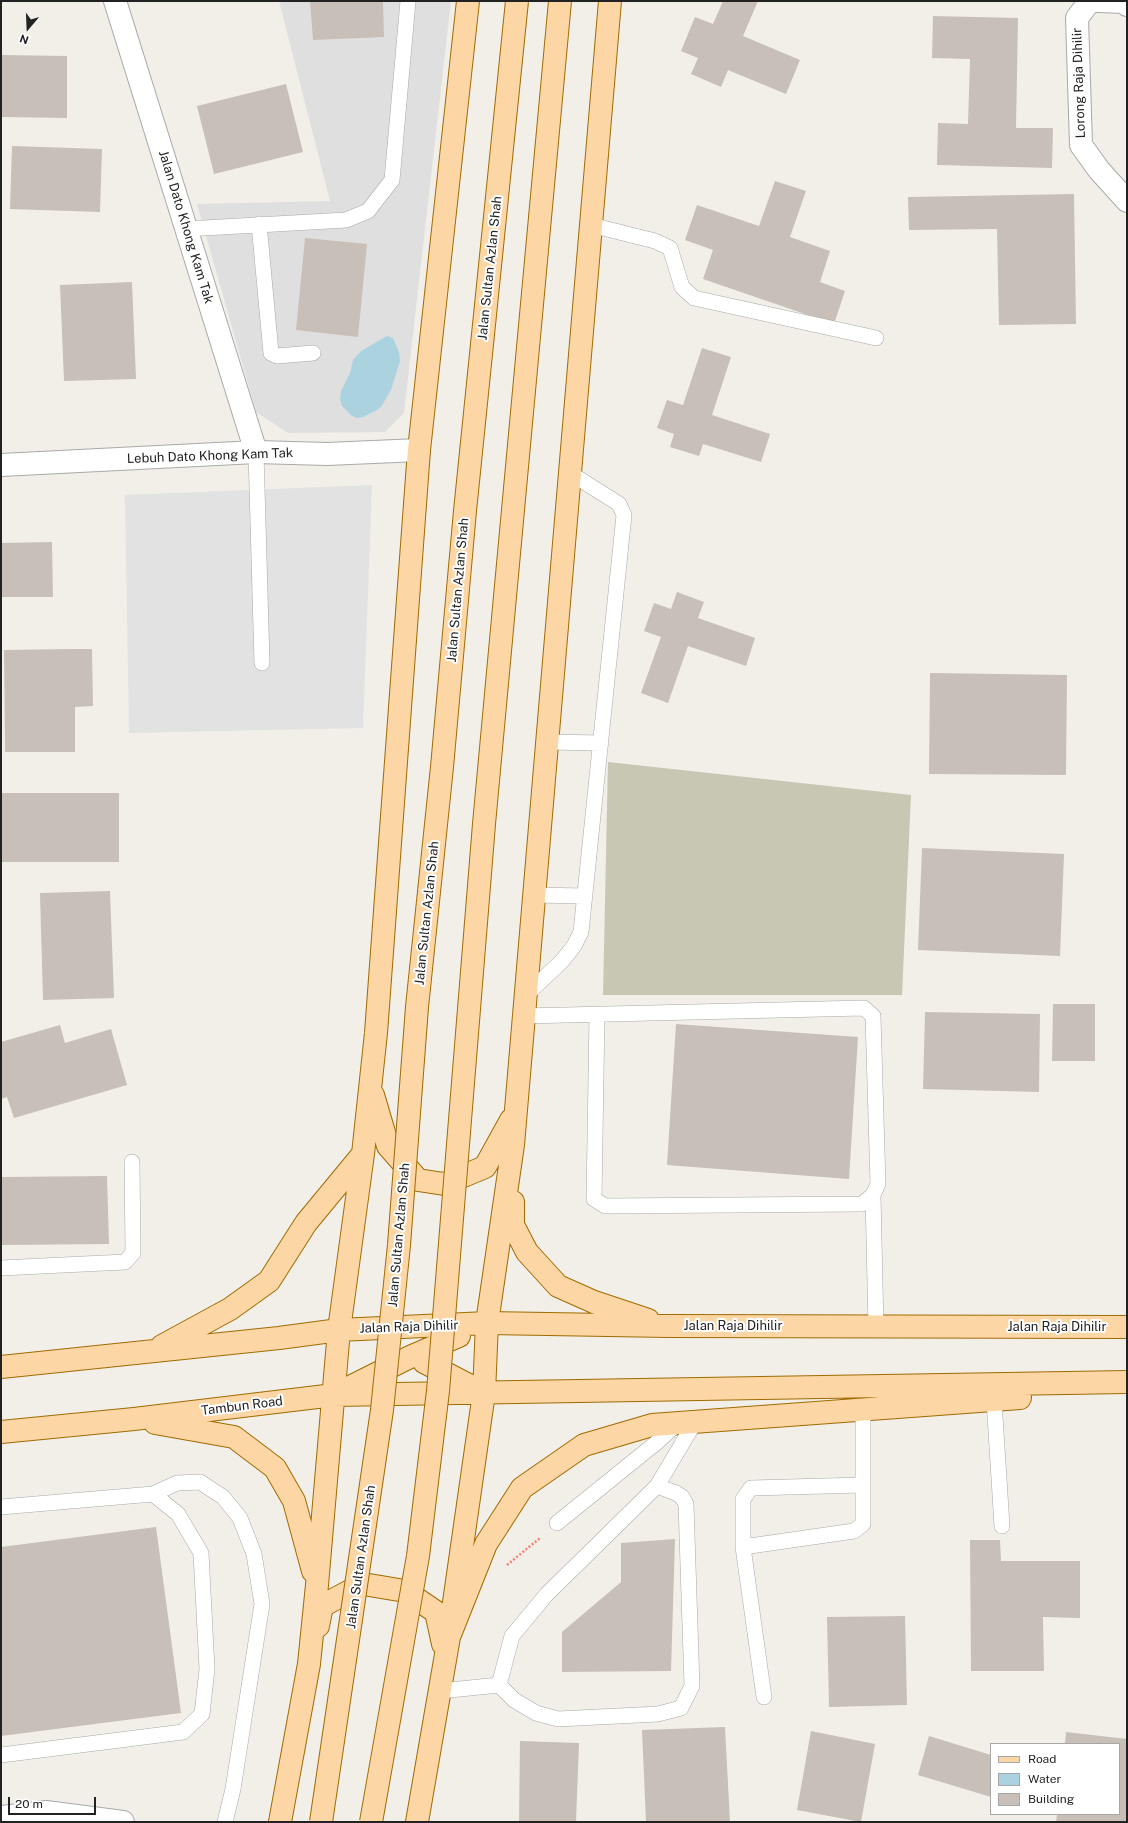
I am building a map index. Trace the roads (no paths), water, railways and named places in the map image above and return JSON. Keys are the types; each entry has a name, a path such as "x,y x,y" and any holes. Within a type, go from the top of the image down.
{"main road":[{"path":"309,1664 339,1330 363,1154 376,1033 419,450 468,1"},
{"name":"Jalan Sultan Azlan Shah","path":"321,1822 382,1410 399,1237 417,1008 441,775 465,511 517,1"},
{"path":"371,1822 418,1556 438,1391 483,832 560,1"},
{"path":"610,1 515,1112 513,1145 513,1225 527,1252 558,1286 594,1302 669,1326"},
{"path":"370,1085 388,1146 418,1180 444,1184 485,1167 515,1112"},
{"path":"417,1822 449,1637 484,1393 487,1323 513,1145"},
{"path":"154,1351 230,1309 269,1281 306,1223 363,1154"},
{"path":"334,1395 412,1356 487,1323"},
{"name":"Jalan Raja Dihilir","path":"339,1330 487,1323 669,1326 1127,1327"},
{"path":"1,1367 279,1338 339,1330 412,1356 484,1393 1127,1382"},
{"path":"449,1637 486,1544 522,1488 584,1444 652,1425 1127,1390"},
{"name":"Tambun Road","path":"1,1432 134,1419 334,1395 484,1393"},
{"path":"134,1419 234,1438 274,1468 294,1500 317,1586"},
{"path":"280,1822 309,1664 322,1606 363,1584 405,1591 436,1612 445,1659"}],"street":[{"name":"Jalan Dato Khong Kam Tak","path":"115,1 256,452"},
{"name":"Lorong Raja Dihilir","path":"1090,1 1077,18 1081,145 1127,201"},
{"path":"1098,1 1125,2 1127,4"},
{"name":"Lebuh Dato Khong Kam Tak","path":"1,465 256,452 327,454 419,450"},
{"path":"1,1817 45,1817 124,1822"}],"lane":[{"path":"186,229 346,220 368,211 392,180 408,1"},
{"path":"258,224 271,353 277,356 313,353"},
{"path":"591,225 655,241 670,248 682,287 694,298 876,338"},
{"path":"256,452 262,663"},
{"path":"524,1006 574,946 582,932 624,515 618,504 570,473"},
{"path":"547,742 601,743"},
{"path":"533,895 585,896"},
{"path":"524,1006 597,1014 864,1008 873,1016 878,1184 873,1195 876,1327"},
{"path":"597,1014 594,1199 605,1206 862,1204 873,1195"},
{"path":"1,1268 125,1262 133,1253 132,1162"},
{"path":"994,1400 1002,1526"},
{"path":"743,1547 854,1531 863,1524 863,1409"},
{"path":"499,1685 512,1636 547,1594 657,1486 686,1423"},
{"path":"557,1523 656,1443 686,1423"},
{"path":"1,1507 153,1494 177,1483 200,1482 223,1497 240,1518 254,1554 262,1604 233,1789 225,1822"},
{"path":"764,1696 743,1547 743,1499 751,1488 863,1485"},
{"path":"499,1685 514,1700 536,1713 558,1719 658,1714 681,1708 692,1686 686,1504 682,1497 676,1493 657,1486"},
{"path":"1,1755 183,1732 202,1714 207,1669 201,1553 178,1514 153,1494"},
{"path":"440,1691 499,1685"}],"water":[{"path":"387,336 393,338 399,352 400,361 391,390 381,407 375,411 363,417 358,418 352,416 342,406 340,399 341,391 350,373 353,360 361,351"}]}
